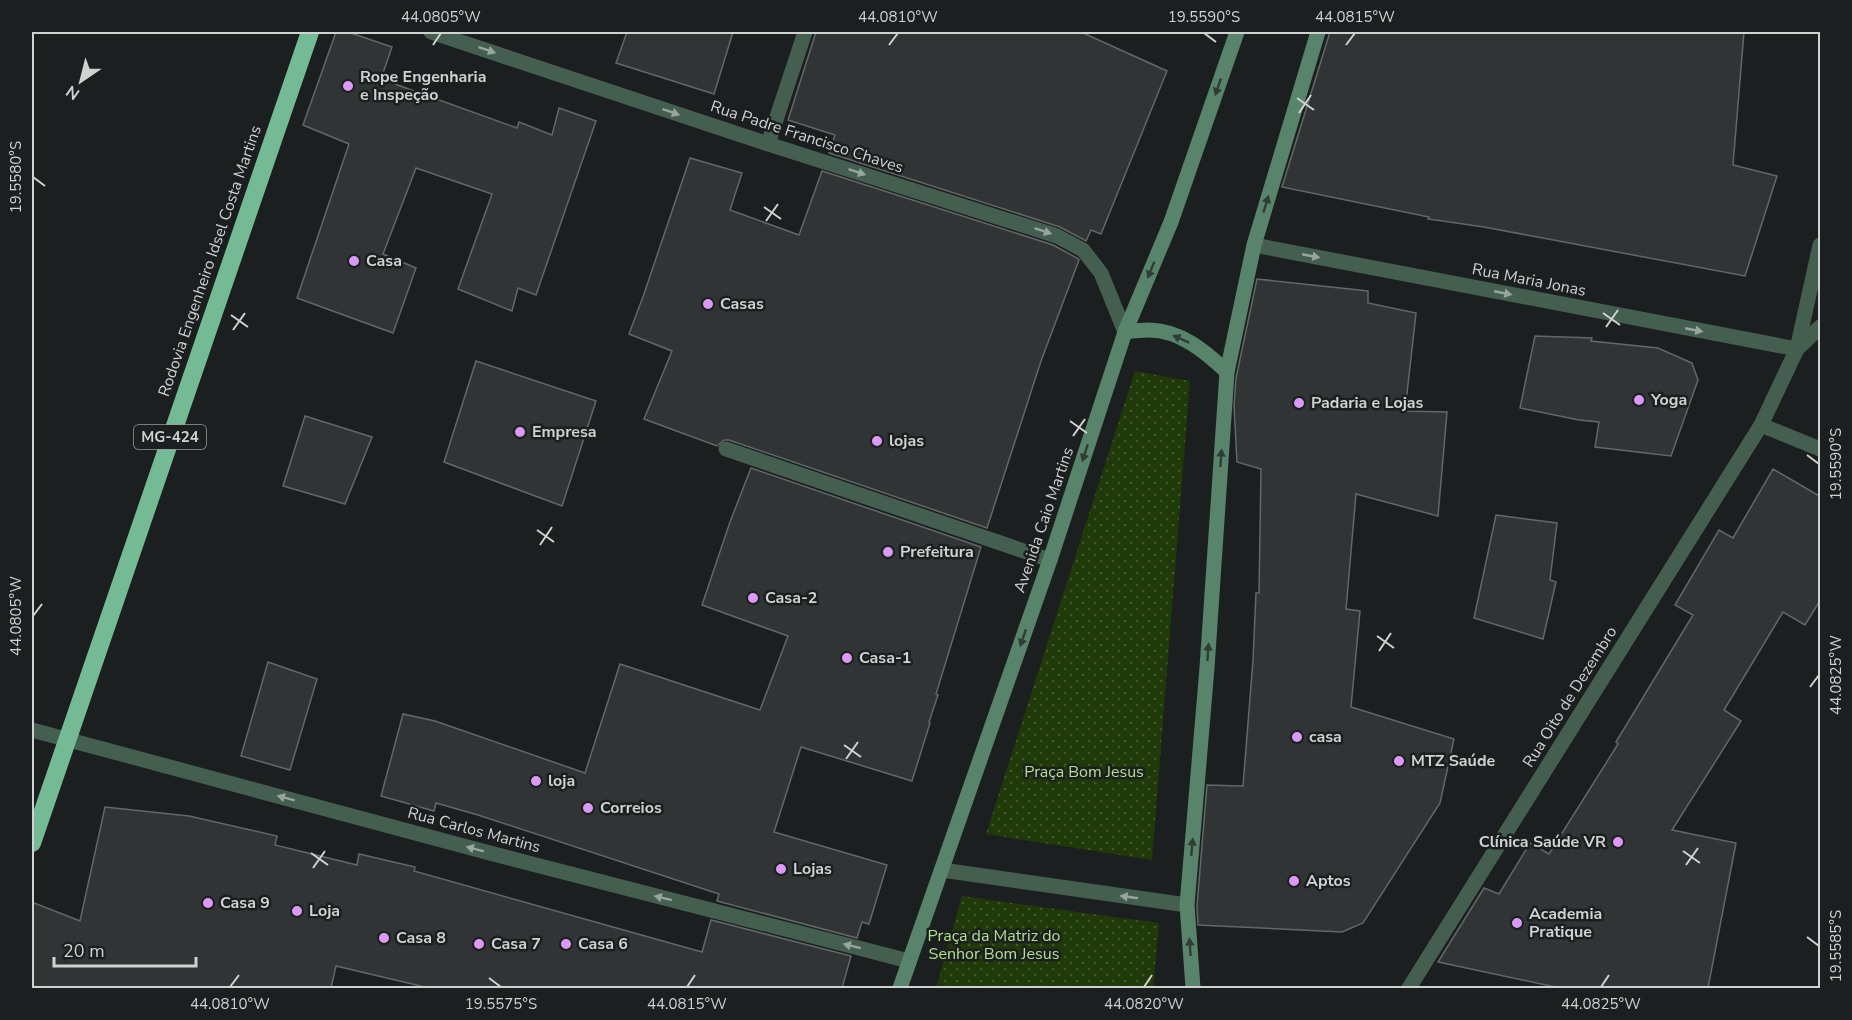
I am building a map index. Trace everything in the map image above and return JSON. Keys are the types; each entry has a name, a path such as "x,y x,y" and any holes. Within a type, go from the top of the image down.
{"highway":[{"name":"Rodovia Engenheiro Idsel Costa Martins","path":"32,843 66,738 310,32"}],"main road":[{"name":"Avenida Caio Martins","path":"900,988 1050,560 1125,332 1171,222 1237,32"},
{"path":"1193,988 1187,905 1207,668 1227,372 1254,245 1318,32"},
{"path":"1125,332 1152,330 1179,336 1205,352 1227,372"}],"street":[{"name":"Rua Padre Francisco Chaves","path":"431,32 768,144 1057,236 1083,250 1101,273 1125,332"},
{"path":"768,144 805,32"},
{"name":"Rua Maria Jonas","path":"1254,245 1797,350"},
{"path":"1797,350 1821,245"},
{"path":"1797,350 1821,327"},
{"name":"Rua Oito de Dezembro","path":"1409,988 1761,425 1797,350"},
{"path":"1761,425 1821,449"},
{"path":"726,449 1050,560"},
{"name":"Rua Carlos Martins","path":"32,730 475,849 909,961"},
{"path":"942,870 1187,905"}],"green space":[{"name":"Praça Bom Jesus","path":"1135,371 1190,381 1152,860 986,834"},
{"name":"Praça da Matriz do Senhor Bom Jesus","path":"962,896 1159,923 1153,988 936,988"}],"building":[{"path":"336,32 348,32 392,47 381,79 517,128 519,122 552,135 559,108 596,121 536,295 518,288 512,311 458,289 492,194 416,168 383,254 416,268 393,333 297,298 349,144 303,125"},
{"path":"627,32 733,32 714,94 616,63"},
{"path":"816,32 1081,32 1167,71 1101,234 1091,230 1086,241 1060,227 829,153 835,135 788,120"},
{"path":"1330,32 1744,32 1733,165 1777,176 1745,276 1484,227 1428,219 1429,217 1282,187"},
{"path":"690,158 742,173 730,210 799,235 822,171 1053,245 1079,260 1041,361 987,528 729,440 724,440 717,446 644,419 672,351 629,334"},
{"path":"1257,279 1368,291 1368,303 1416,313 1405,411 1447,412 1438,516 1356,494 1346,609 1360,611 1351,707 1454,739 1440,803 1363,923 1342,932 1198,925 1197,906 1207,785 1243,786 1256,593 1259,593 1261,469 1237,462 1234,406 1236,378"},
{"name":"Yoga","path":"1535,336 1592,338 1591,341 1658,348 1692,363 1698,380 1671,456 1595,447 1599,422 1520,408"},
{"name":"Empresa","path":"476,361 596,401 562,506 444,462"},
{"path":"305,416 372,437 345,504 283,486"},
{"path":"751,468 981,547 912,781 801,747 774,832 887,865 869,924 862,922 857,938 717,901 719,894 478,815 436,803 434,811 381,796 403,714 435,721 585,773 620,664 760,710 788,636 702,605"},
{"path":"1773,469 1821,497 1821,599 1805,625 1783,612 1724,710 1741,721 1672,830 1736,843 1708,988 1560,988 1438,962 1484,888 1499,894 1530,843 1549,854 1618,744 1616,742 1693,615 1675,605 1719,530 1733,538"},
{"path":"1496,515 1557,523 1550,580 1556,582 1543,639 1474,618"},
{"path":"268,662 317,679 290,770 241,756"},
{"path":"105,807 189,816 277,836 275,845 357,865 359,854 415,867 414,871 702,952 711,920 851,956 842,988 429,988 336,966 331,988 32,988 32,902 80,921"}],"place":[{"name":"Rope Engenharia e Inspeção","path":"348,86"},
{"name":"Casa","path":"354,261"},
{"name":"Casas","path":"708,304"},
{"name":"Yoga","path":"1639,400"},
{"name":"Padaria e Lojas","path":"1299,403"},
{"name":"Empresa","path":"520,432"},
{"name":"lojas","path":"877,441"},
{"name":"Prefeitura","path":"888,552"},
{"name":"Casa-2","path":"753,598"},
{"name":"Casa-1","path":"847,658"},
{"name":"casa","path":"1297,737"},
{"name":"MTZ Saúde","path":"1399,761"},
{"name":"loja","path":"536,781"},
{"name":"Correios","path":"588,808"},
{"name":"Clínica Saúde VR","path":"1618,842"},
{"name":"Lojas","path":"781,869"},
{"name":"Aptos","path":"1294,881"},
{"name":"Casa 9","path":"208,903"},
{"name":"Loja","path":"297,911"},
{"name":"Academia Pratique","path":"1517,923"},
{"name":"Casa 8","path":"384,938"},
{"name":"Casa 7","path":"479,944"},
{"name":"Casa 6","path":"566,944"}]}
